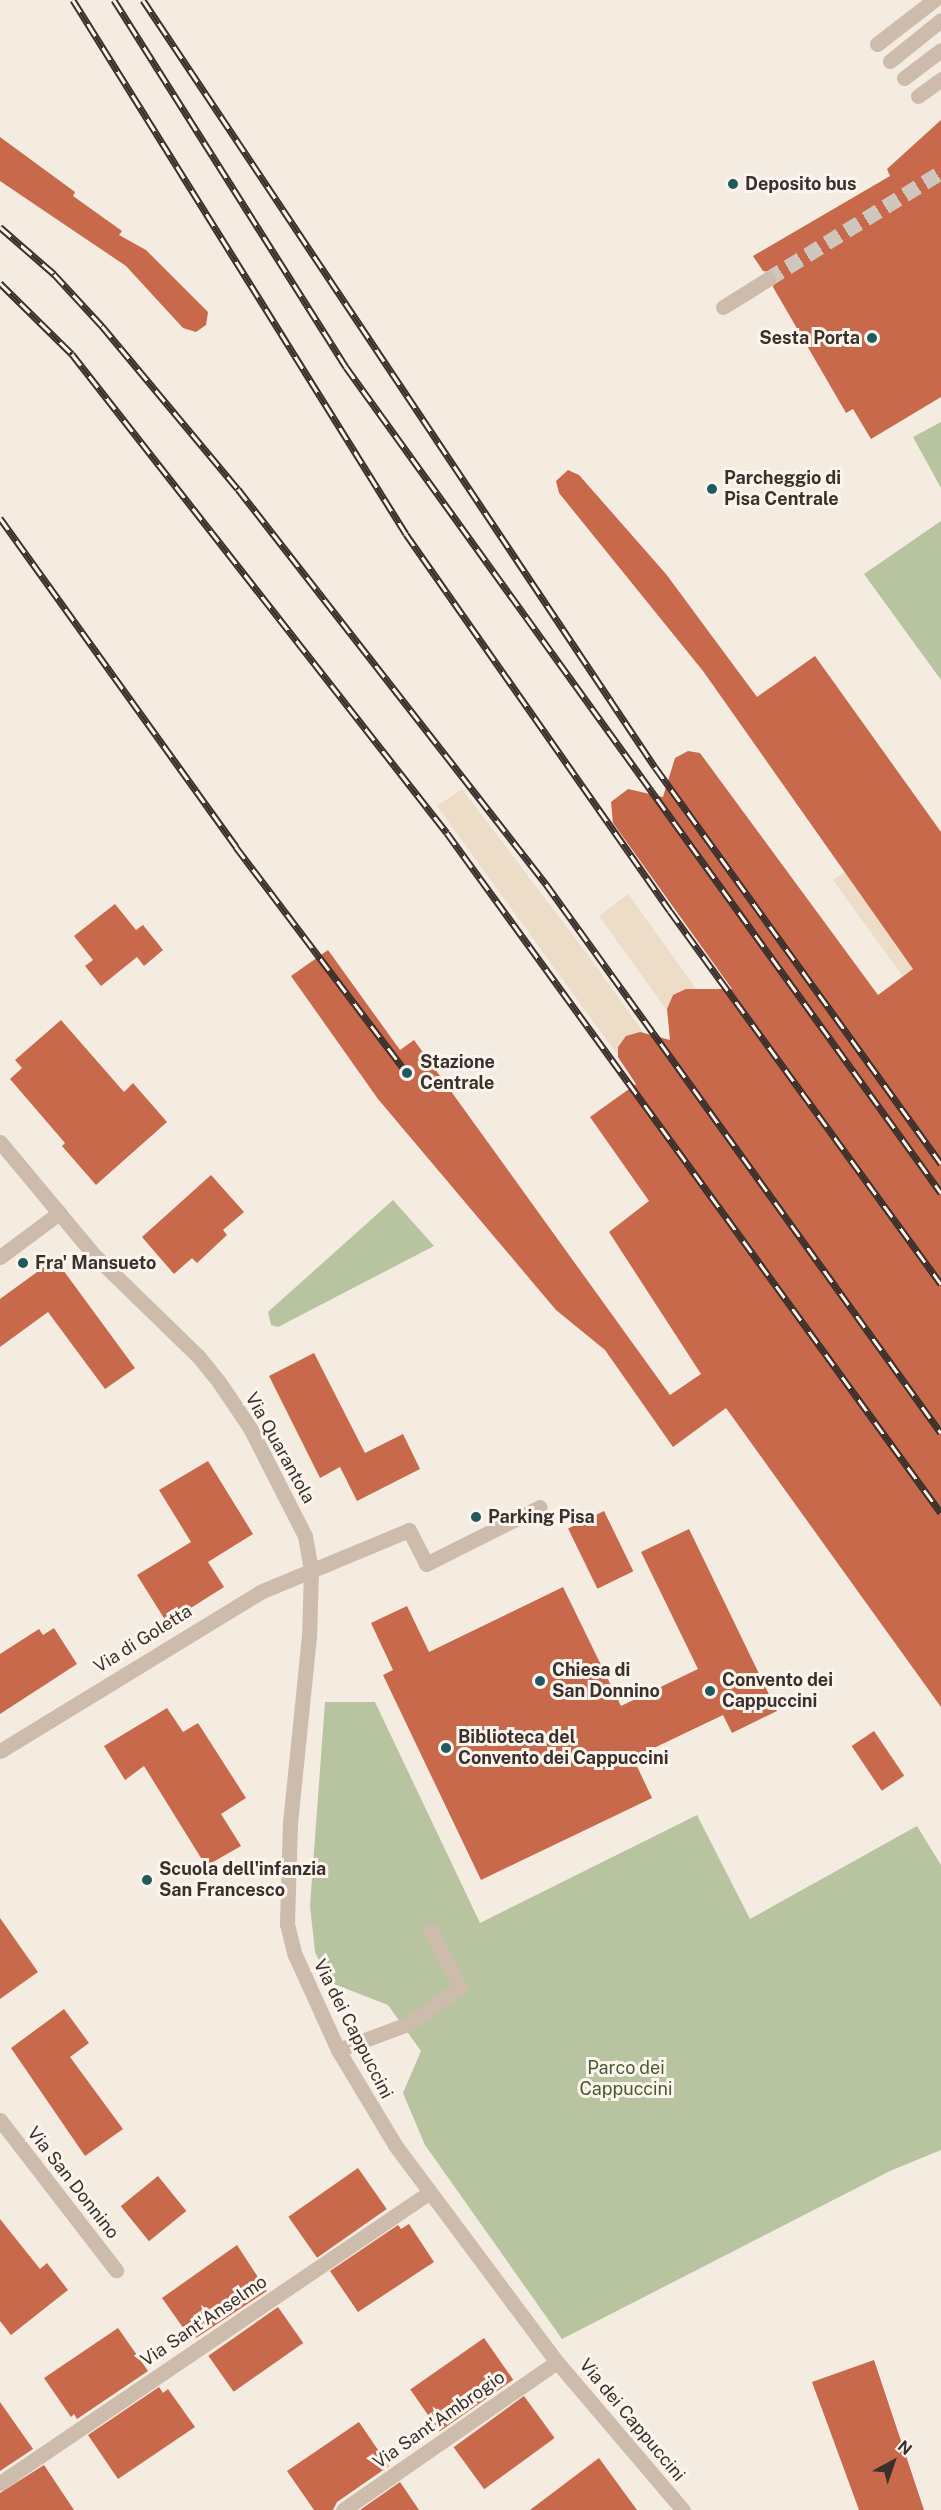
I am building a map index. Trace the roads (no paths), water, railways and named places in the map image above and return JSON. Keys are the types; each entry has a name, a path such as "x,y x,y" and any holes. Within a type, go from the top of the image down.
{"street":[{"path":"877,44 934,0"},
{"path":"890,61 941,20"},
{"path":"904,78 941,50"},
{"path":"918,96 941,79"},
{"path":"723,307 768,279"},
{"name":"Via Quarantola","path":"0,1142 110,1270 198,1356 237,1407 305,1536 311,1570"},
{"path":"0,1257 59,1213"},
{"name":"Via di Goletta","path":"0,1751 260,1592 409,1530 426,1564 540,1507"},
{"name":"Via dei Cappuccini","path":"311,1570 304,1703 290,1822 287,1924 295,1955 338,2050 374,2114 557,2362 683,2510"},
{"path":"338,2050 410,2023 460,1987 431,1931"},
{"name":"Via San Donnino","path":"0,2120 116,2270"},
{"name":"Via Sant'Anselmo","path":"0,2483 430,2192"},
{"name":"Via Sant'Ambrogio","path":"343,2510 557,2362"}],"tunnel":[{"path":"768,279 941,172"}],"railway":[{"path":"73,0 406,534 670,911 941,1284"},
{"path":"114,0 346,367 941,1193"},
{"path":"143,0 655,767 941,1164"},
{"path":"0,227 54,274 102,326 238,489 546,884 941,1433"},
{"path":"0,283 72,354 447,833 941,1513"},
{"path":"0,518 236,847 407,1073"}],"place":[{"name":"Deposito bus","path":"733,184"},
{"name":"Sesta Porta","path":"872,338"},
{"name":"Parcheggio di Pisa Centrale","path":"712,489"},
{"name":"Stazione Centrale","path":"407,1073"},
{"name":"Fra' Mansueto","path":"23,1263"},
{"name":"Parking Pisa","path":"476,1517"},
{"name":"Chiesa di San Donnino","path":"540,1681"},
{"name":"Convento dei Cappuccini","path":"710,1691"},
{"name":"Biblioteca del Convento dei Cappuccini","path":"446,1748"},
{"name":"Scuola dell'infanzia San Francesco","path":"147,1880"}],"park label":[{"name":"Parco dei Cappuccini","path":"626,2079"}]}
